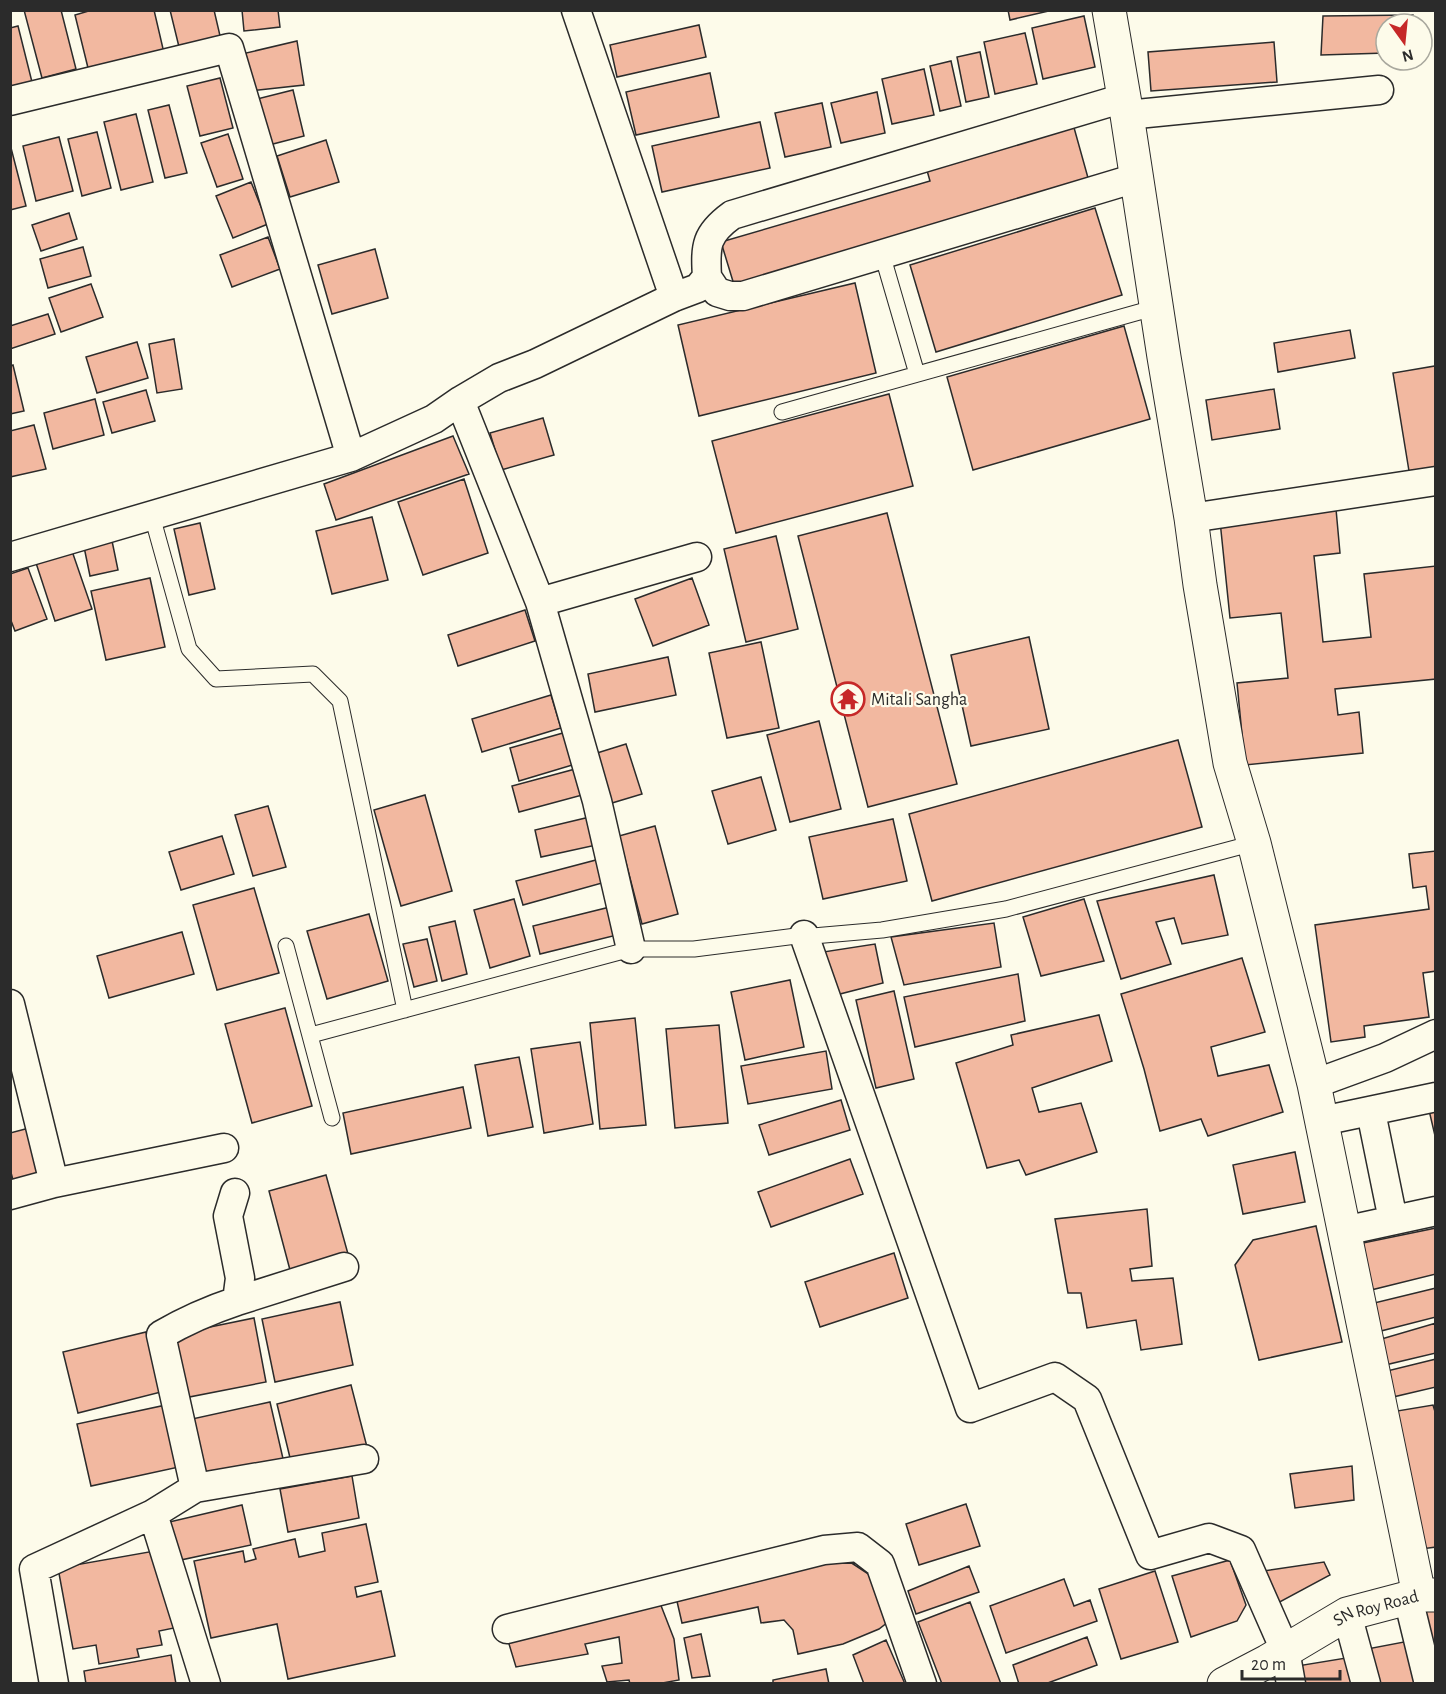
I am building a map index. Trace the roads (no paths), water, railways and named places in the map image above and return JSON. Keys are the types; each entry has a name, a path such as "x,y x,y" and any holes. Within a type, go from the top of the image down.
{"street":[{"path":"576,10 674,297"},
{"path":"1109,10 1230,763 1254,843 1314,1084 1421,1596 1429,1683"},
{"path":"10,101 229,48 351,457"},
{"path":"1136,178 742,296 730,296 717,292 707,277 706,255 709,238 720,224 732,215 1125,106 1379,90"},
{"path":"10,557 351,457 434,419 499,378 698,288 707,277"},
{"path":"460,401 540,602 597,801 631,949"},
{"path":"1191,518 1436,481"},
{"path":"540,602 697,557"},
{"path":"804,935 970,1408 1055,1377 1087,1399 1150,1555 1209,1538 1241,1550 1285,1650 1291,1683"},
{"path":"10,1004 54,1184"},
{"path":"1314,1084 1385,1058 1436,1034"},
{"path":"1322,1121 1436,1097"},
{"path":"1371,1112 1393,1220"},
{"path":"10,1195 224,1148"},
{"path":"235,1193 228,1216 240,1278 237,1301"},
{"path":"1344,1231 1436,1211"},
{"path":"195,1488 161,1335 213,1309 344,1267"},
{"path":"54,1683 34,1569 153,1514 195,1488 364,1459"},
{"path":"153,1514 206,1683"},
{"path":"507,1629 824,1550 858,1547 880,1564 922,1683"},
{"name":"SN Roy Road","path":"1224,1683 1347,1614 1421,1596"},
{"path":"1347,1614 1366,1683"}],"lane":[{"path":"882,254 917,374"},
{"path":"782,412 1157,307"},
{"path":"152,516 189,649 216,679 313,674 340,701 405,1010"},
{"path":"311,1035 631,949 694,949 804,935 882,930 1006,909 1254,843"},
{"path":"286,946 332,1118"}],"place":[{"name":"Mitali Sangha","path":"848,699"}]}
